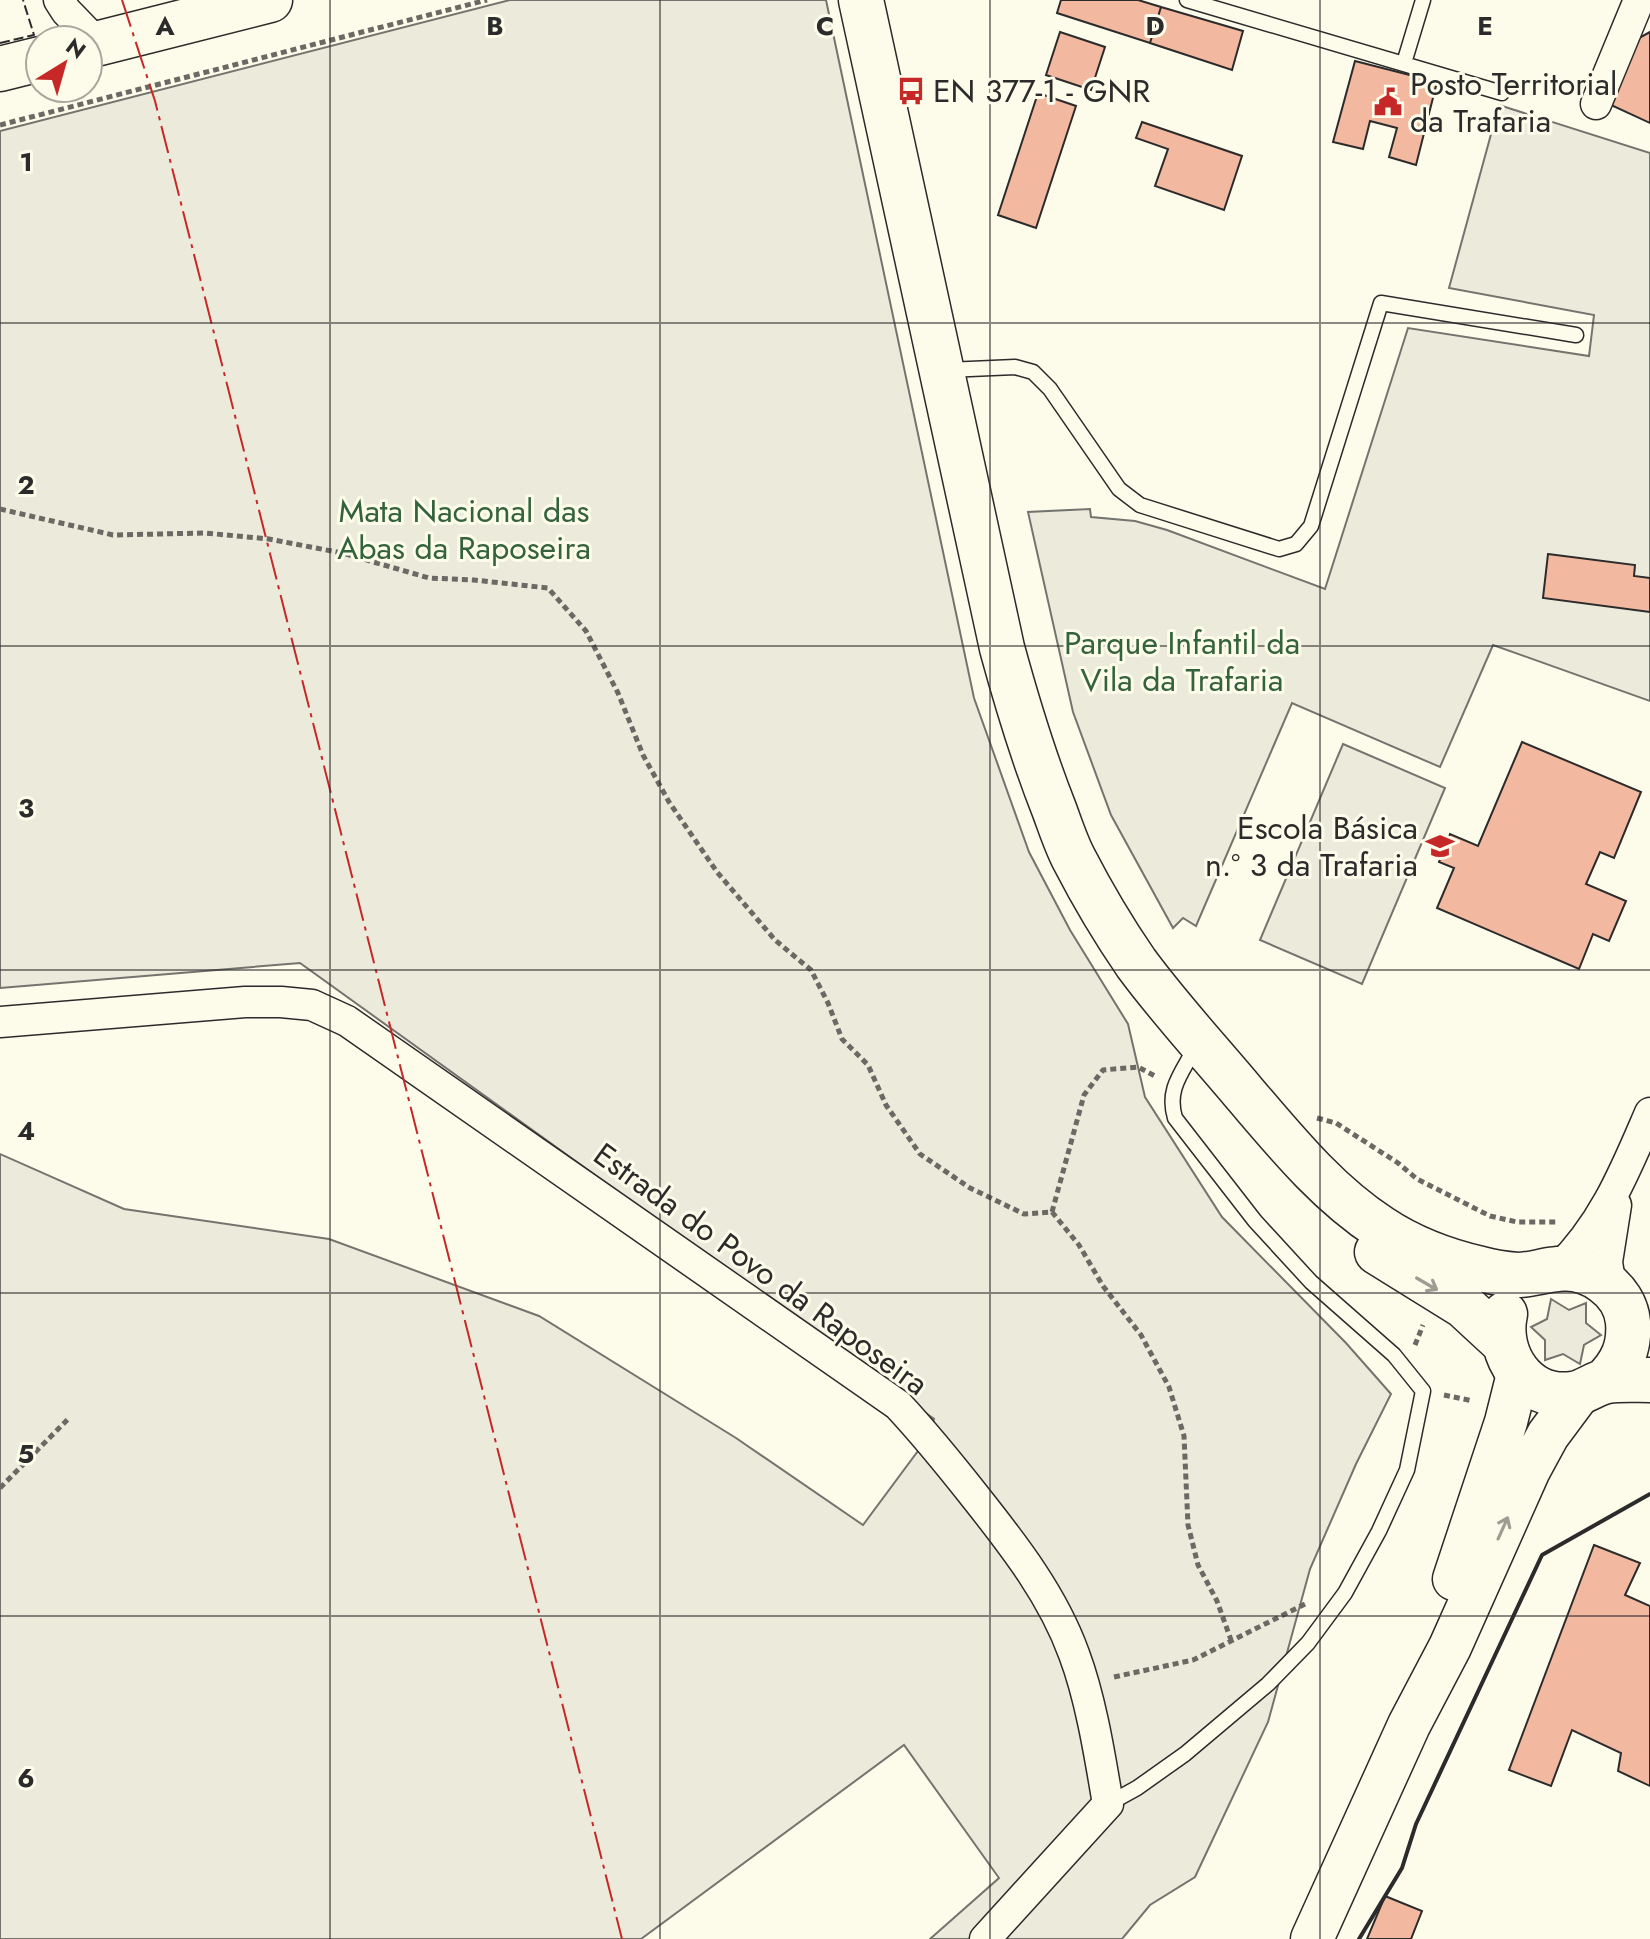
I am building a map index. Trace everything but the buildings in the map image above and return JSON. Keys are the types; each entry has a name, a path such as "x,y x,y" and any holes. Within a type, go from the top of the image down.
{"main road":[{"path":"104,42 270,0"},
{"path":"861,0 1002,648 1031,752 1073,857 1135,961 1200,1039 1297,1128 1330,1189 1356,1211 1405,1242 1478,1269 1516,1275 1578,1269 1600,1279 1629,1308 1629,1337 1625,1356 1617,1370 1592,1387 1548,1435 1529,1470 1450,1647 1409,1725 1312,1939"},
{"path":"0,69 24,63"},
{"path":"1297,1128 1330,1206 1352,1231 1385,1259 1464,1306 1542,1390 1558,1394 1650,1380"},
{"path":"1409,1725 1506,1422 1511,1359 1502,1328 1513,1296 1525,1283 1549,1271"}],"street":[{"path":"59,0 76,24"},
{"path":"1596,104 1639,0"},
{"name":"Estrada do Povo da Raposeira","path":"0,1022 269,1002 312,1005 347,1021 898,1405 927,1435 1013,1544 1051,1603 1075,1656 1099,1751 1108,1804"},
{"path":"1549,1271 1594,1228 1626,1169 1650,1113"},
{"path":"1626,1169 1609,1235 1607,1262 1629,1308"},
{"path":"985,1939 1108,1804"}],"lane":[{"path":"1187,0 1502,93"},
{"path":"1404,63 1423,0"},
{"path":"942,370 1015,367 1033,372 1050,389 1119,489 1140,505 1279,549 1296,544 1311,526 1381,303 1576,335"},
{"path":"1108,1804 1185,1754 1268,1684 1308,1643 1345,1593 1379,1531 1407,1470 1423,1391 1394,1355 1311,1282 1255,1221 1175,1118 1170,1101 1200,1039"}],"path":[{"path":"0,125 487,0"},
{"path":"0,509 113,535 205,533 269,539 342,553 429,578 548,588 586,631 618,693 643,755 669,802 717,872 775,940 811,970 842,1039 868,1065 886,1105 920,1154 970,1188 1024,1214 1052,1212"},
{"path":"1052,1212 1084,1095 1103,1070 1138,1067 1175,1086"},
{"path":"1297,1128 1309,1115 1336,1123 1417,1179 1490,1216 1517,1222 1567,1222"},
{"path":"1052,1212 1079,1245 1103,1286 1141,1335 1169,1387 1184,1436 1188,1525 1198,1565 1217,1601 1231,1640"},
{"path":"0,1488 69,1418"},
{"path":"1082,1682 1193,1660 1325,1594 1356,1573"}],"green space":[{"name":"Mata Nacional das Abas da Raposeira","path":"510,0 826,0 974,698 1029,852 1070,930 1128,1024 1145,1097 1222,1217 1346,1343 1391,1394 1310,1569 1268,1722 1195,1877 1150,1905 1122,1939 930,1939 999,1878 904,1745 641,1939 0,1939 0,1154 124,1209 329,1239 539,1316 736,1438 863,1525 929,1436 934,1419 300,963 0,988 0,131"},
{"name":"Parque Infantil da Vila da Trafaria","path":"1499,105 1650,153 1650,701 1493,645 1440,767 1292,703 1196,926 1183,918 1173,928 1111,815 1073,712 1028,512 1090,509 1091,517 1135,521 1167,530 1325,589 1408,328 1589,356 1594,315 1449,288"},
{"path":"1343,744 1445,788 1362,984 1260,940"},
{"path":"1551,1299 1569,1310 1586,1303 1586,1323 1601,1335 1584,1345 1580,1364 1563,1354 1545,1360 1545,1340 1531,1327 1547,1319"}],"fence":[{"path":"0,43 34,35 23,0"}],"wall":[{"path":"1359,1939 1402,1868 1416,1824 1542,1555 1650,1494"}],"power":[{"path":"122,0 155,101 622,1939"}],"place":[{"name":"EN 377-1 - GNR","path":"911,91"},
{"name":"Posto Territorial da Trafaria","path":"1388,102"},
{"name":"Escola Básica n.º 3 da Trafaria","path":"1440,846"}]}
